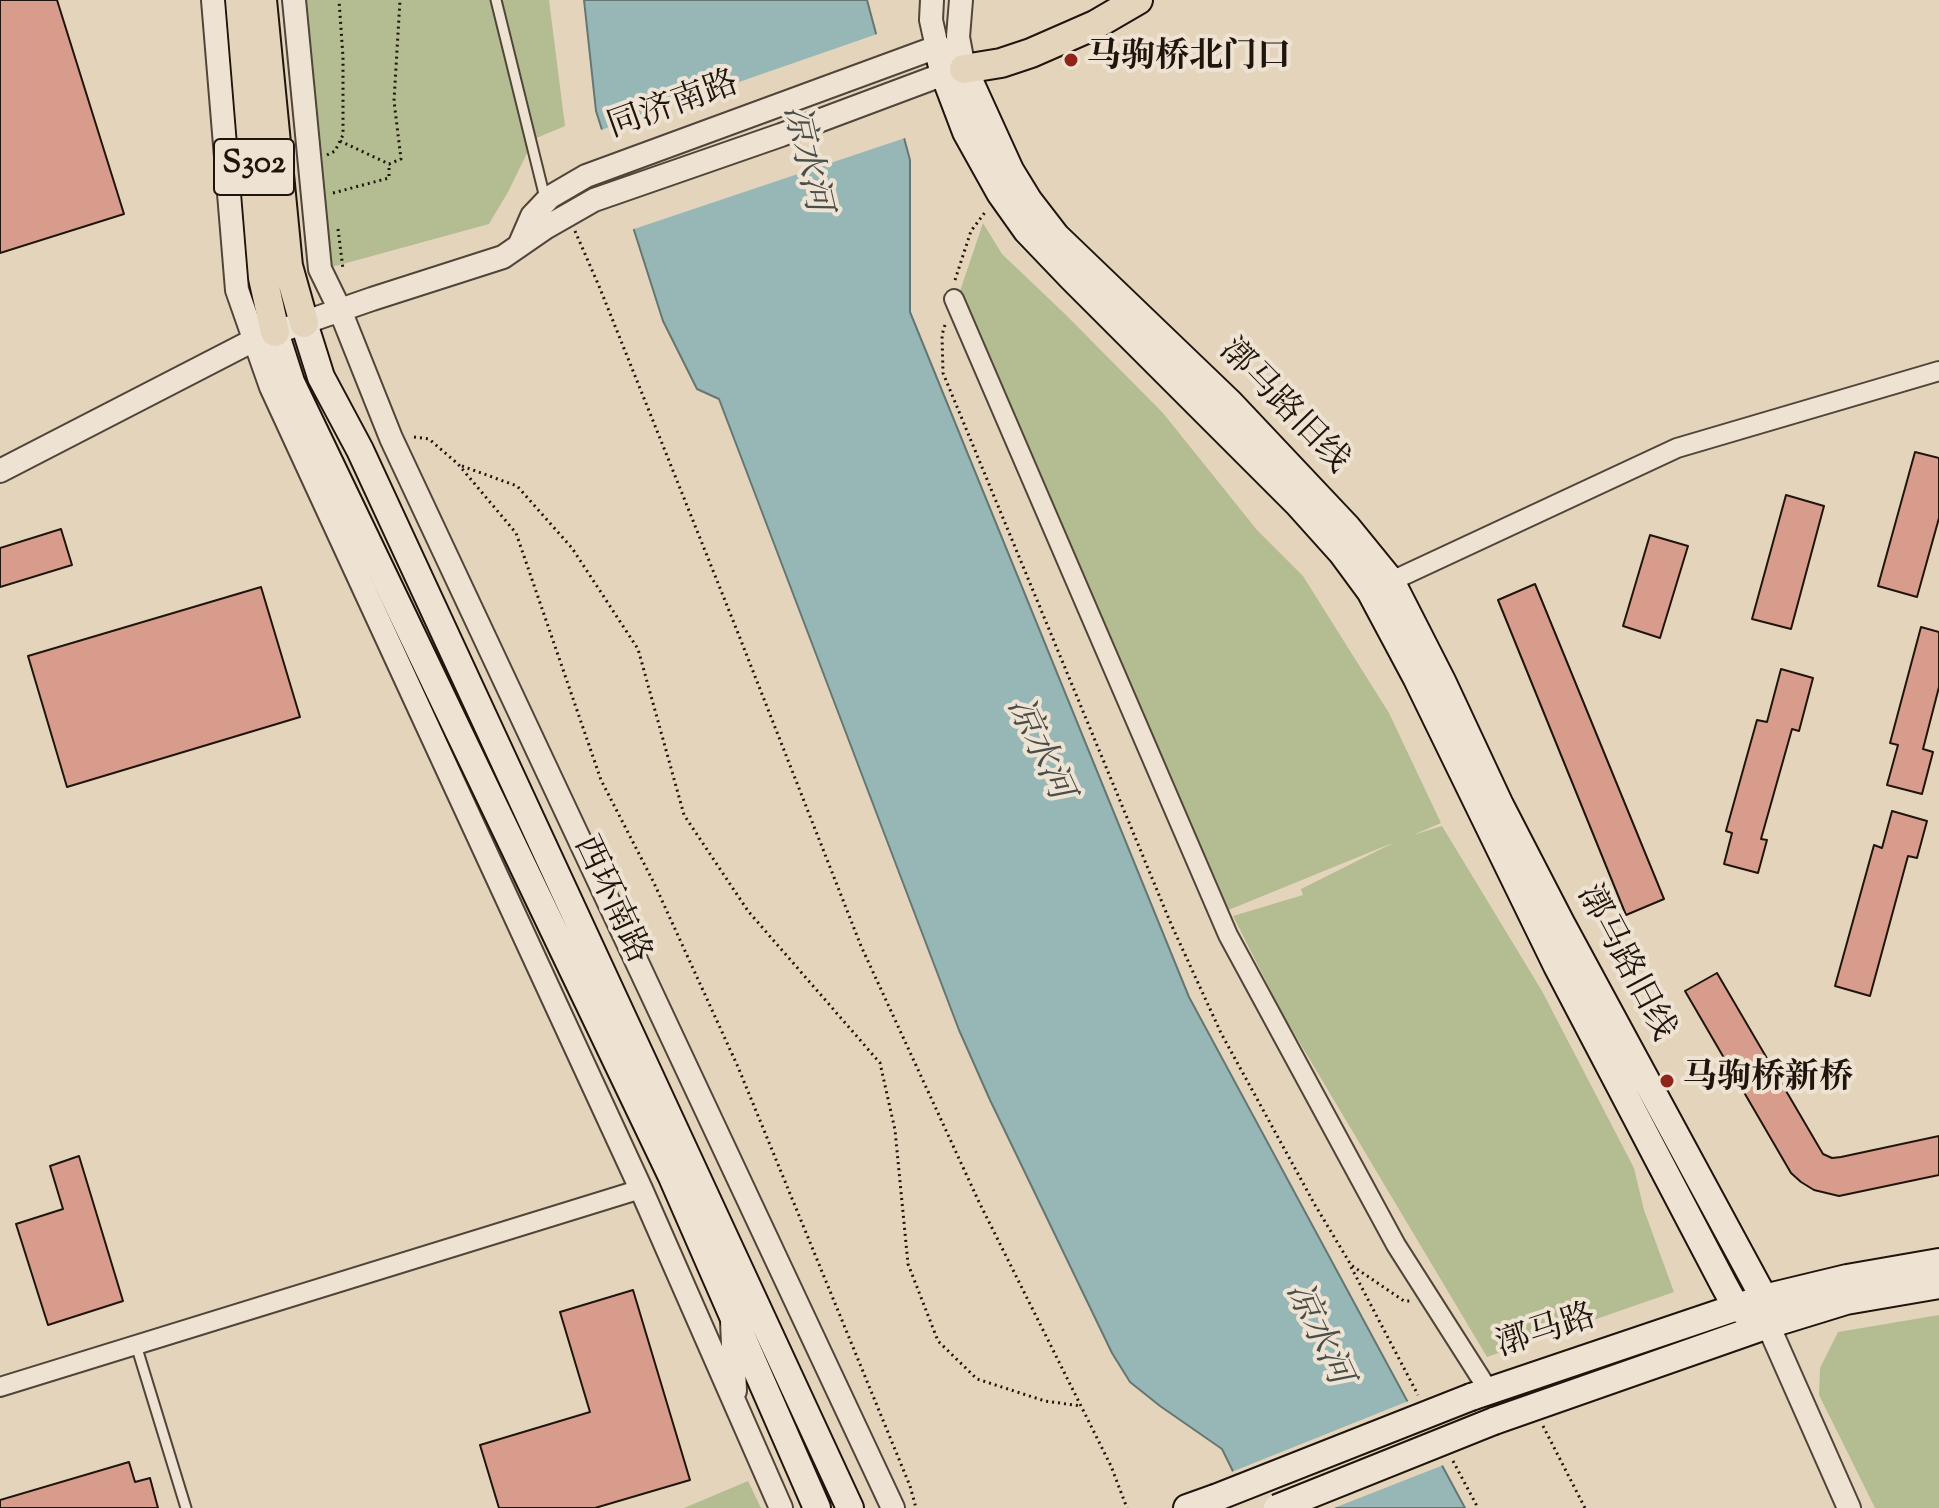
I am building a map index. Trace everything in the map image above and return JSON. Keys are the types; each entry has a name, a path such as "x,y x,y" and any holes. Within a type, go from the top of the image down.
{"main road":[{"name":"S302","path":"240,0 265,336"},
{"name":"S302","path":"262,0 288,266 304,323"},
{"path":"954,71 1001,63 1031,53 1095,25 1138,0"},
{"name":"漷马路旧线","path":"937,47 1029,201 1056,236 1230,403 1347,527 1380,586 1443,683 1500,805 1561,923 1764,1298 1768,1325"},
{"name":"西环南路","path":"304,323 321,377 360,450 850,1508"},
{"name":"西环南路","path":"265,336 291,382 672,1177 817,1508"},
{"name":"漷马路旧线","path":"1380,586 1417,679 1557,966 1736,1307"},
{"name":"漷马路","path":"1187,1508 1480,1394 1736,1307 1847,1278 1939,1262"},
{"name":"漷马路","path":"1277,1508 1533,1406 1768,1325 1846,1301 1939,1285"},
{"path":"1736,1307 1768,1325"}],"street":[{"path":"223,0 214,11 237,290 265,336 271,387 641,1189 781,1508"},
{"path":"294,0 320,269 340,310 391,438 893,1508"},
{"path":"932,0 931,20 937,47"},
{"path":"954,71 961,0"},
{"name":"同济南路","path":"519,246 532,216 560,190 586,176 937,47"},
{"name":"同济南路","path":"0,471 265,336 503,257 594,200 954,71"},
{"path":"954,299 1228,935 1396,1245 1433,1302 1480,1394"},
{"path":"1380,586 1677,448 1939,371"},
{"path":"526,873 535,958"},
{"path":"0,1387 641,1189"},
{"path":"731,1312 735,1403"},
{"path":"1768,1325 1849,1508"}],"lane":[{"path":"496,0 546,202"},
{"path":"136,1345 186,1508"}],"path":[{"path":"310,164 335,151 343,135 339,0"},
{"path":"340,141 389,164 401,159 394,101 400,0"},
{"path":"333,193 389,178 389,164"},
{"path":"988,208 971,231 952,288 954,299 942,335 943,373 1171,924 1221,1033 1351,1265 1404,1301 1433,1302"},
{"path":"568,215 861,946 979,1202 1111,1466 1127,1508"},
{"path":"328,285 343,274 337,220"},
{"path":"391,438 399,435 429,439 458,464 516,533 601,780 654,883 738,1067 910,1486 916,1508"},
{"path":"458,464 517,486 572,548 638,649 684,815 748,911 880,1063 895,1130 908,1264 938,1341 977,1379 1045,1401 1081,1406"},
{"path":"1348,1260 1418,1395"},
{"path":"1533,1406 1585,1508"},
{"path":"1451,1458 1478,1508"}],"green space":[{"path":"295,0 549,0 565,126 534,139 489,224 332,267 311,257"},
{"path":"983,223 1002,254 1163,413 1257,530 1303,576 1389,713 1441,823 1413,835 1442,826 1542,991 1634,1168 1644,1210 1674,1292 1487,1357 1282,1013 1233,916 1303,895 1301,889 1395,842 1226,911 959,294"},
{"path":"1939,1315 1939,1508 1875,1508 1819,1395 1820,1368 1838,1332"},
{"path":"748,1481 761,1508 684,1508"}],"water":[{"name":"凉水河","path":"584,0 867,0 910,160 910,312 1189,997 1465,1508 1251,1508 1222,1449 1130,1382 1112,1353 959,1030 719,399 697,389 663,321 596,111"}],"pier":[{"path":"880,33 908,137 631,230 598,131"},
{"path":"1411,1400 1446,1464 1334,1508 1247,1508 1229,1473"}],"building":[{"path":"0,0 57,0 124,214 0,253"},
{"path":"1915,452 1939,458 1939,518 1917,597 1878,586"},
{"path":"1786,495 1824,506 1791,629 1752,619"},
{"path":"61,529 72,565 0,587 0,548"},
{"path":"1650,535 1688,546 1660,638 1623,626"},
{"path":"1535,584 1664,899 1626,915 1498,600"},
{"path":"261,587 300,717 67,787 28,656"},
{"path":"1921,627 1939,632 1939,687 1923,749 1933,752 1922,794 1887,785 1898,745 1890,743"},
{"path":"1781,669 1813,678 1799,731 1792,729 1761,839 1767,840 1758,873 1724,864 1732,833 1726,831 1757,720 1767,722"},
{"path":"1892,811 1927,821 1917,858 1908,856 1870,996 1835,986 1874,845 1882,848"},
{"path":"1717,973 1823,1154 1832,1158 1841,1157 1939,1136 1939,1175 1839,1196 1814,1190 1791,1173 1685,991"},
{"path":"79,1156 123,1301 48,1325 16,1224 63,1209 50,1166"},
{"path":"633,1290 690,1480 595,1508 499,1508 480,1445 590,1412 560,1312"},
{"path":"129,1462 135,1482 150,1478 158,1508 0,1508 0,1500"}],"place":[{"name":"马驹桥北门口","path":"1071,60"},
{"name":"马驹桥新桥","path":"1667,1081"}]}
